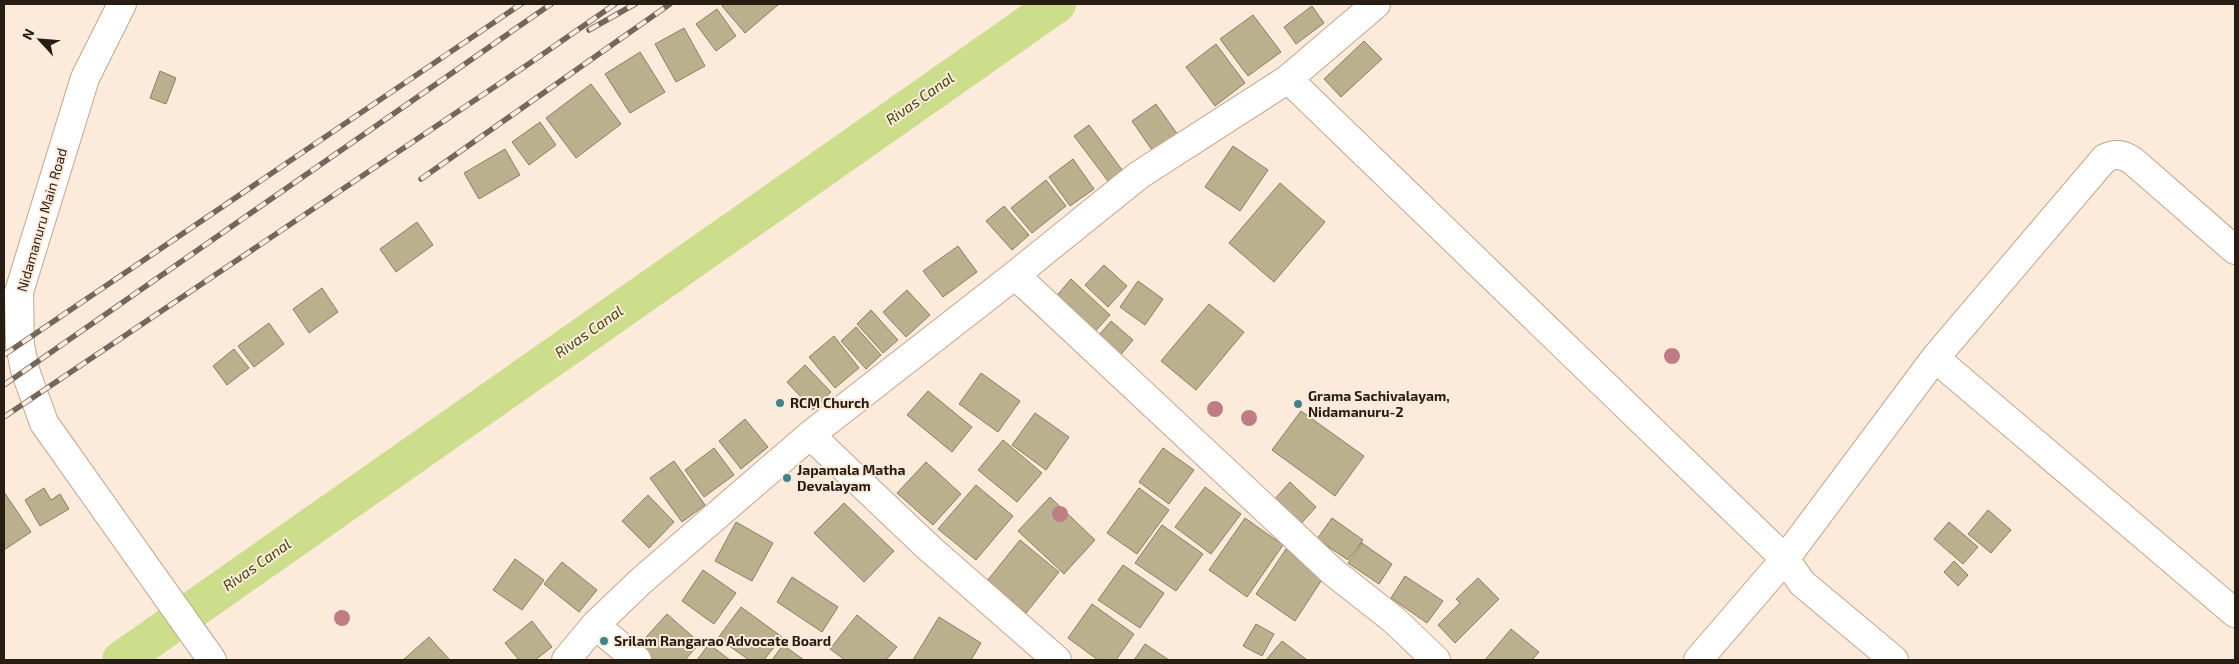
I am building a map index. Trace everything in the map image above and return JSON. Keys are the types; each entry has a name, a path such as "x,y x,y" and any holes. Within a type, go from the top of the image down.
{"street":[{"name":"Nidamanuru Main Road","path":"122,4 85,78 19,292 20,345 25,370 44,423 212,660"},
{"path":"566,660 595,624 641,581 810,435 1139,175 1288,79 1376,4"},
{"path":"1288,79 1785,559 1802,583 1894,660"},
{"path":"1698,660 1785,559 1936,358 2105,158 2115,154 2133,161 2235,250"},
{"path":"1014,275 1333,572 1394,620 1436,660"},
{"path":"1936,358 2235,613"},
{"path":"810,435 929,548 1057,660"},
{"path":"595,624 637,660"}],"building":[{"path":"725,4 779,4 745,33 722,6"},
{"path":"1312,6 1324,23 1296,44 1284,27"},
{"path":"717,9 736,36 716,51 696,24"},
{"path":"1253,15 1281,52 1248,76 1220,39"},
{"path":"684,28 705,66 676,82 655,44"},
{"path":"1364,41 1382,59 1341,97 1324,79"},
{"path":"1216,44 1245,83 1215,106 1186,67"},
{"path":"640,52 665,92 630,113 605,74"},
{"path":"160,71 176,78 166,104 150,98"},
{"path":"591,84 621,124 576,158 546,118"},
{"path":"1156,104 1178,135 1154,153 1132,121"},
{"path":"540,122 556,145 529,165 512,142"},
{"path":"1089,125 1125,174 1111,185 1074,136"},
{"path":"1233,146 1268,170 1240,211 1205,187"},
{"path":"505,149 520,175 479,199 464,173"},
{"path":"1073,159 1094,189 1070,206 1049,177"},
{"path":"1046,180 1066,206 1032,233 1011,208"},
{"path":"1280,183 1325,222 1274,282 1229,243"},
{"path":"1004,206 1029,235 1012,250 986,221"},
{"path":"417,222 433,245 396,272 380,249"},
{"path":"958,246 977,272 943,297 923,271"},
{"path":"1104,265 1127,286 1108,307 1085,285"},
{"path":"1071,279 1110,315 1092,335 1053,300"},
{"path":"1138,281 1163,299 1145,325 1120,307"},
{"path":"322,288 338,312 309,333 293,309"},
{"path":"907,290 930,315 906,337 883,312"},
{"path":"1209,304 1244,332 1196,390 1161,361"},
{"path":"871,310 898,340 883,353 857,324"},
{"path":"1111,321 1133,340 1117,359 1095,340"},
{"path":"269,323 284,344 254,367 238,346"},
{"path":"856,327 881,355 866,369 841,341"},
{"path":"834,336 859,368 835,388 809,357"},
{"path":"234,349 249,368 227,385 213,366"},
{"path":"805,365 831,392 813,410 787,382"},
{"path":"981,373 1020,401 998,432 959,404"},
{"path":"928,391 972,427 952,452 907,415"},
{"path":"1301,411 1364,456 1335,496 1272,450"},
{"path":"1035,413 1069,437 1046,470 1012,445"},
{"path":"745,419 768,447 741,469 719,441"},
{"path":"1003,440 1042,473 1017,502 978,470"},
{"path":"714,448 734,475 704,497 685,470"},
{"path":"1163,448 1194,470 1169,504 1139,482"},
{"path":"674,461 705,505 682,522 650,478"},
{"path":"926,462 961,494 933,525 897,493"},
{"path":"1290,482 1316,507 1299,526 1273,501"},
{"path":"976,485 1013,516 976,560 938,529"},
{"path":"1205,487 1241,514 1211,554 1175,527"},
{"path":"44,488 51,500 60,494 69,509 40,526 25,500"},
{"path":"1139,488 1169,510 1137,554 1107,533"},
{"path":"4,492 31,532 4,550"},
{"path":"648,495 674,522 649,548 622,521"},
{"path":"1050,497 1095,540 1064,574 1018,531"},
{"path":"844,503 894,551 864,582 814,533"},
{"path":"1988,510 2011,530 1991,553 1968,534"},
{"path":"1245,518 1283,545 1247,597 1209,570"},
{"path":"1332,518 1363,540 1348,560 1317,539"},
{"path":"736,522 773,543 752,581 715,561"},
{"path":"1949,522 1978,547 1963,564 1934,539"},
{"path":"1162,525 1203,554 1176,591 1135,563"},
{"path":"1020,540 1059,572 1026,613 987,581"},
{"path":"1362,543 1392,564 1379,584 1348,563"},
{"path":"1286,549 1325,575 1295,621 1256,594"},
{"path":"515,559 544,580 522,610 493,590"},
{"path":"1954,561 1968,575 1958,586 1944,572"},
{"path":"562,562 597,590 579,612 544,584"},
{"path":"1123,565 1164,593 1140,628 1098,600"},
{"path":"703,570 736,593 714,624 682,601"},
{"path":"1405,576 1443,601 1427,623 1391,598"},
{"path":"792,577 838,607 822,632 777,602"},
{"path":"1478,578 1499,599 1455,643 1438,625 1460,603 1456,599"},
{"path":"1092,604 1134,634 1116,660 1098,660 1068,638"},
{"path":"741,607 782,637 764,660 749,660 718,638"},
{"path":"667,614 700,643 685,660 654,660 638,646"},
{"path":"857,615 897,647 886,660 845,660 830,649"},
{"path":"939,617 981,643 971,660 913,660"},
{"path":"532,621 552,647 535,660 519,660 505,643"},
{"path":"1256,624 1274,634 1262,656 1243,646"},
{"path":"1511,629 1539,652 1532,660 1485,660"},
{"path":"429,637 450,660 403,660"},
{"path":"1282,641 1307,660 1266,660"},
{"path":"709,644 730,660 697,660"},
{"path":"1145,644 1169,660 1134,660"},
{"path":"783,645 804,660 772,660"}],"waterway":[{"name":"Rivas Canal","path":"121,660 1057,4"}],"railway":[{"path":"4,355 521,4"},
{"path":"4,385 551,4"},
{"path":"4,417 615,4"},
{"path":"589,30 635,4"},
{"path":"421,179 670,4"}],"place":[{"name":"RCM Church","path":"780,403"},
{"name":"Grama Sachivalayam, Nidamanuru-2","path":"1298,404"},
{"name":"Japamala Matha Devalayam","path":"787,478"},
{"name":"Srilam Rangarao Advocate Board","path":"604,641"}]}
